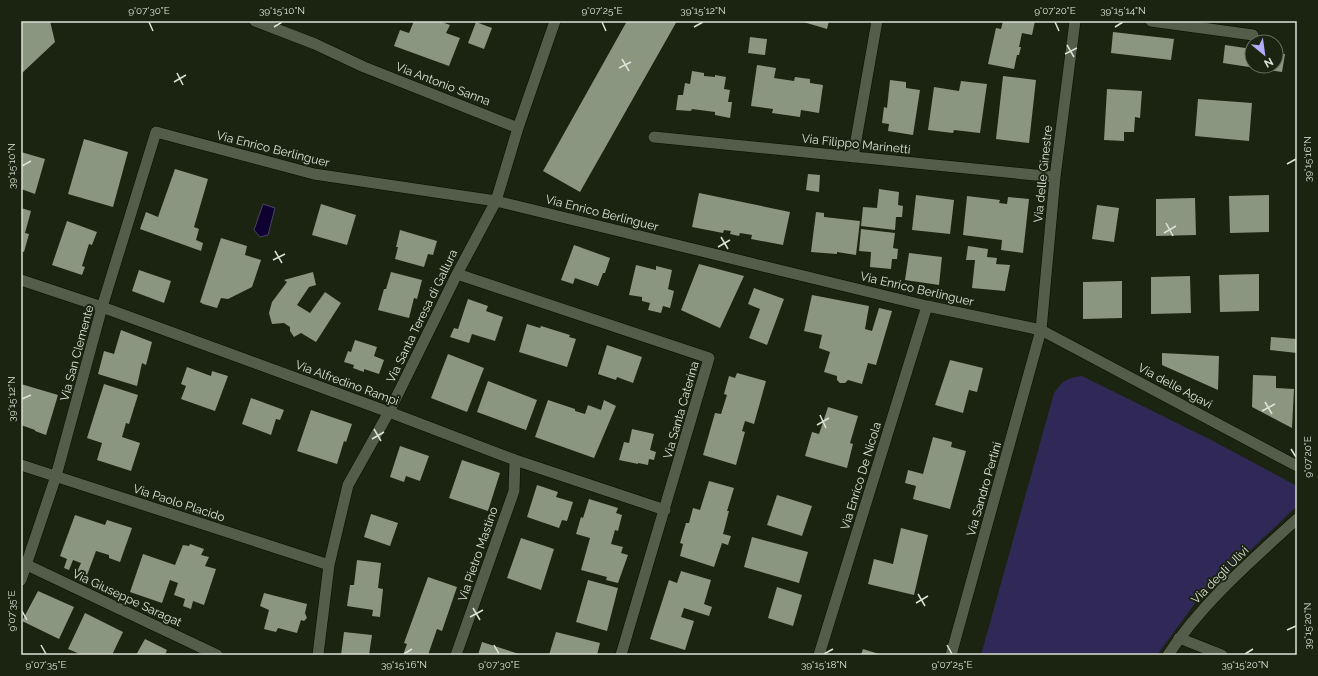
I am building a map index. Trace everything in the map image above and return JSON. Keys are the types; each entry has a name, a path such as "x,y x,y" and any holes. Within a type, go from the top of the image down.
{"street":[{"name":"Via Antonio Sanna","path":"255,21 315,44 364,67 518,128"},
{"path":"518,128 555,21"},
{"path":"853,156 877,21"},
{"name":"Via delle Ginestre","path":"1042,330 1055,177 1075,21"},
{"path":"1151,21 1246,34"},
{"name":"Via Santa Teresa di Gallura","path":"318,655 329,566 348,485 389,412 457,274 496,201 518,128"},
{"name":"Via Enrico Berlinguer","path":"156,132 314,174 496,201 927,306 1042,330"},
{"name":"Via San Clemente","path":"21,580 56,476 102,307 156,132"},
{"name":"Via Filippo Marinetti","path":"654,137 1055,177"},
{"name":"Via Santa Caterina","path":"457,274 709,358 621,655"},
{"name":"Via Alfredino Rampi","path":"21,280 102,307 389,412 515,460 665,510"},
{"name":"Via Enrico De Nicola","path":"819,655 927,306"},
{"name":"Via delle Agavi","path":"1042,330 1297,466"},
{"name":"Via Sandro Pertini","path":"951,655 1042,330"},
{"name":"Via Pietro Mastino","path":"456,655 514,491 515,460"},
{"name":"Via Paolo Placido","path":"21,465 329,566"},
{"name":"Via degli Ulivi","path":"1168,655 1179,638 1206,606 1297,519"},
{"name":"Via Giuseppe Saragat","path":"27,565 217,655"},
{"path":"1179,638 1222,655"}],"shaded area":[{"path":"263,204 275,208 268,235 260,237 254,230"},
{"path":"1082,376 1213,441 1297,486 1297,506 1196,602 1157,655 981,655 1054,393 1065,381"}],"building":[{"path":"21,21 50,21 55,42 21,74"},
{"path":"414,21 439,21 450,25 446,33 460,38 449,66 394,46 400,30 409,33"},
{"path":"627,21 677,21 580,192 543,171"},
{"path":"800,21 829,21 827,29"},
{"path":"1003,21 1035,21 1032,35 1022,33 1019,47 1021,47 1019,55 1017,55 1014,69 988,64 996,28 1001,29"},
{"path":"476,22 492,28 484,49 468,43"},
{"path":"1113,32 1174,39 1171,60 1111,53"},
{"path":"750,37 767,39 765,55 748,53"},
{"path":"1225,45 1244,48 1244,66 1223,63"},
{"path":"757,65 776,68 774,78 794,81 795,77 810,79 810,83 823,85 819,113 801,110 800,117 772,113 773,109 751,106"},
{"path":"692,71 704,73 704,76 715,77 715,75 726,77 724,89 730,90 728,102 732,102 730,118 715,115 715,112 692,109 691,111 676,110 678,95 683,95 685,83 690,84"},
{"path":"1003,76 1036,80 1029,143 996,139"},
{"path":"890,80 906,82 906,88 920,90 913,135 888,131 889,124 882,123 884,107 887,108"},
{"path":"961,81 987,84 980,133 954,130 953,133 928,130 934,87 959,91"},
{"path":"1107,89 1142,91 1140,118 1135,117 1134,132 1124,132 1124,141 1104,140"},
{"path":"1198,99 1252,103 1249,141 1195,136"},
{"path":"84,139 128,152 113,207 68,194"},
{"path":"21,152 45,159 35,194 21,189"},
{"path":"175,169 208,179 194,227 199,229 196,240 203,243 201,251 140,229 146,212 158,217"},
{"path":"808,174 820,175 819,192 806,190"},
{"path":"879,189 899,192 898,205 903,206 902,217 896,217 895,230 861,226 863,207 877,208"},
{"path":"699,193 790,212 783,245 751,239 752,235 740,233 739,236 730,234 731,231 724,230 723,233 692,227"},
{"path":"916,195 954,200 950,234 912,230"},
{"path":"1269,195 1269,232 1230,233 1229,196"},
{"path":"967,196 1000,200 999,203 1007,204 1008,197 1029,199 1023,253 1001,250 1002,240 963,235"},
{"path":"1195,198 1196,235 1156,236 1156,199"},
{"path":"321,204 356,215 347,245 312,235"},
{"path":"1097,205 1119,208 1114,242 1092,239"},
{"path":"21,208 31,211 25,233 29,234 24,252 21,251"},
{"path":"816,212 824,213 824,217 860,221 856,255 837,252 837,254 811,252"},
{"path":"67,221 97,232 92,245 89,244 82,266 85,267 82,275 52,265"},
{"path":"861,229 895,233 893,248 898,249 897,259 892,259 891,269 870,267 871,252 859,251"},
{"path":"400,230 437,241 433,255 428,254 424,267 395,259"},
{"path":"221,238 247,246 245,255 261,260 252,287 228,299 221,298 217,308 200,302"},
{"path":"574,245 610,258 605,273 603,273 598,286 575,278 573,284 561,280"},
{"path":"968,246 988,249 987,257 997,258 996,264 1010,265 1005,291 972,288 975,260 966,260"},
{"path":"909,253 942,257 939,285 905,280"},
{"path":"699,264 744,276 720,328 681,310"},
{"path":"636,265 656,270 656,266 672,270 668,289 674,291 670,308 663,306 661,313 648,310 650,303 642,301 642,297 629,295"},
{"path":"139,270 171,281 164,303 132,291"},
{"path":"313,272 316,285 309,287 297,305 310,313 325,292 341,303 316,342 301,333 294,337 290,331 290,327 284,323 272,324 269,313 272,302 287,282 284,280"},
{"path":"391,272 422,280 417,299 414,298 409,318 378,310"},
{"path":"1259,274 1259,311 1220,312 1219,275"},
{"path":"1190,276 1191,313 1151,314 1151,277"},
{"path":"1122,281 1122,318 1083,319 1083,282"},
{"path":"754,288 784,299 767,345 749,338 760,309 748,304"},
{"path":"812,295 869,306 865,329 872,331 879,308 892,311 876,365 868,363 862,384 848,380 845,383 840,383 837,380 837,376 824,372 830,352 819,348 822,335 804,331"},
{"path":"468,299 488,306 486,311 503,317 495,341 472,334 469,343 450,337 454,328 458,329"},
{"path":"527,324 540,328 541,326 570,335 569,337 576,339 567,367 519,352"},
{"path":"121,330 152,342 146,365 142,363 137,386 98,374 104,351 114,354"},
{"path":"1271,337 1297,339 1297,353 1270,350"},
{"path":"355,340 377,347 374,356 384,360 379,374 364,369 364,372 353,368 354,365 344,362 348,351 351,352"},
{"path":"607,345 642,357 633,383 617,377 616,380 598,374"},
{"path":"1162,353 1219,356 1218,390 1162,365"},
{"path":"448,354 484,368 467,412 431,398"},
{"path":"950,360 983,368 977,392 969,390 963,413 935,405"},
{"path":"187,367 211,376 212,371 228,376 215,411 181,399 186,386 181,384"},
{"path":"737,373 766,381 754,424 745,421 742,431 745,432 736,465 703,455 715,413 721,414 727,395 724,394 729,376 735,378"},
{"path":"1253,375 1276,376 1276,388 1294,389 1292,428 1252,407"},
{"path":"488,381 537,400 526,430 477,412"},
{"path":"21,384 58,395 46,435 21,425"},
{"path":"104,384 138,395 129,424 126,423 122,437 140,443 131,471 97,460 102,443 87,438"},
{"path":"251,398 284,410 280,420 276,419 271,435 242,424"},
{"path":"548,400 585,414 588,405 601,410 604,400 616,406 594,458 535,437"},
{"path":"828,407 858,416 850,443 853,444 847,468 805,456 812,432 819,434"},
{"path":"311,410 352,424 346,442 344,441 337,464 297,451"},
{"path":"632,429 654,434 650,450 656,452 654,460 649,459 648,465 619,460 624,442 629,443"},
{"path":"933,437 952,442 951,447 966,451 950,509 913,499 916,486 905,483 908,470 923,474"},
{"path":"400,446 429,456 420,481 406,476 404,482 390,477"},
{"path":"462,460 500,473 488,511 449,498"},
{"path":"709,481 734,488 727,511 729,511 723,534 731,536 728,545 722,543 714,567 680,556 683,544 680,543 686,523 689,523 693,508 700,510"},
{"path":"537,485 558,492 556,497 573,502 567,521 562,520 559,528 527,517"},
{"path":"777,495 812,506 802,536 767,525"},
{"path":"589,499 618,508 616,513 622,515 618,531 615,530 611,544 623,547 621,553 628,555 618,583 606,580 607,577 581,570 590,538 576,534 581,517 583,518"},
{"path":"371,514 398,523 390,546 364,537"},
{"path":"75,515 105,525 107,520 132,528 120,562 109,558 109,555 96,551 86,578 76,574 81,563 73,560 69,570 64,568 67,559 60,556"},
{"path":"901,528 928,535 914,595 868,584 874,559 893,564"},
{"path":"752,537 808,552 799,583 744,567"},
{"path":"521,538 554,549 541,590 507,578"},
{"path":"190,544 204,549 201,555 209,557 205,566 216,569 204,605 193,601 191,609 183,606 185,599 174,595 178,583 170,580 162,603 130,592 143,554 175,565 183,545 189,546"},
{"path":"357,560 381,563 378,588 383,589 380,617 372,616 373,610 347,606 350,585 354,585"},
{"path":"681,571 711,580 704,604 712,607 709,616 684,608 681,617 694,621 685,650 650,639 669,580 677,583"},
{"path":"428,577 457,587 442,631 437,629 428,655 403,655 407,644 404,643"},
{"path":"588,580 618,588 607,631 576,622"},
{"path":"777,587 802,595 793,626 768,618"},
{"path":"38,591 74,607 59,639 22,621"},
{"path":"264,593 307,604 305,613 307,618 304,621 301,620 297,633 278,628 276,632 264,629 269,610 260,606"},
{"path":"85,613 123,632 112,655 82,655 68,649"},
{"path":"344,632 372,635 369,655 341,655"},
{"path":"556,632 600,643 597,655 549,655"},
{"path":"145,639 167,650 165,655 136,655"},
{"path":"482,642 522,655 478,655"},
{"path":"863,649 882,655 861,655"}]}
